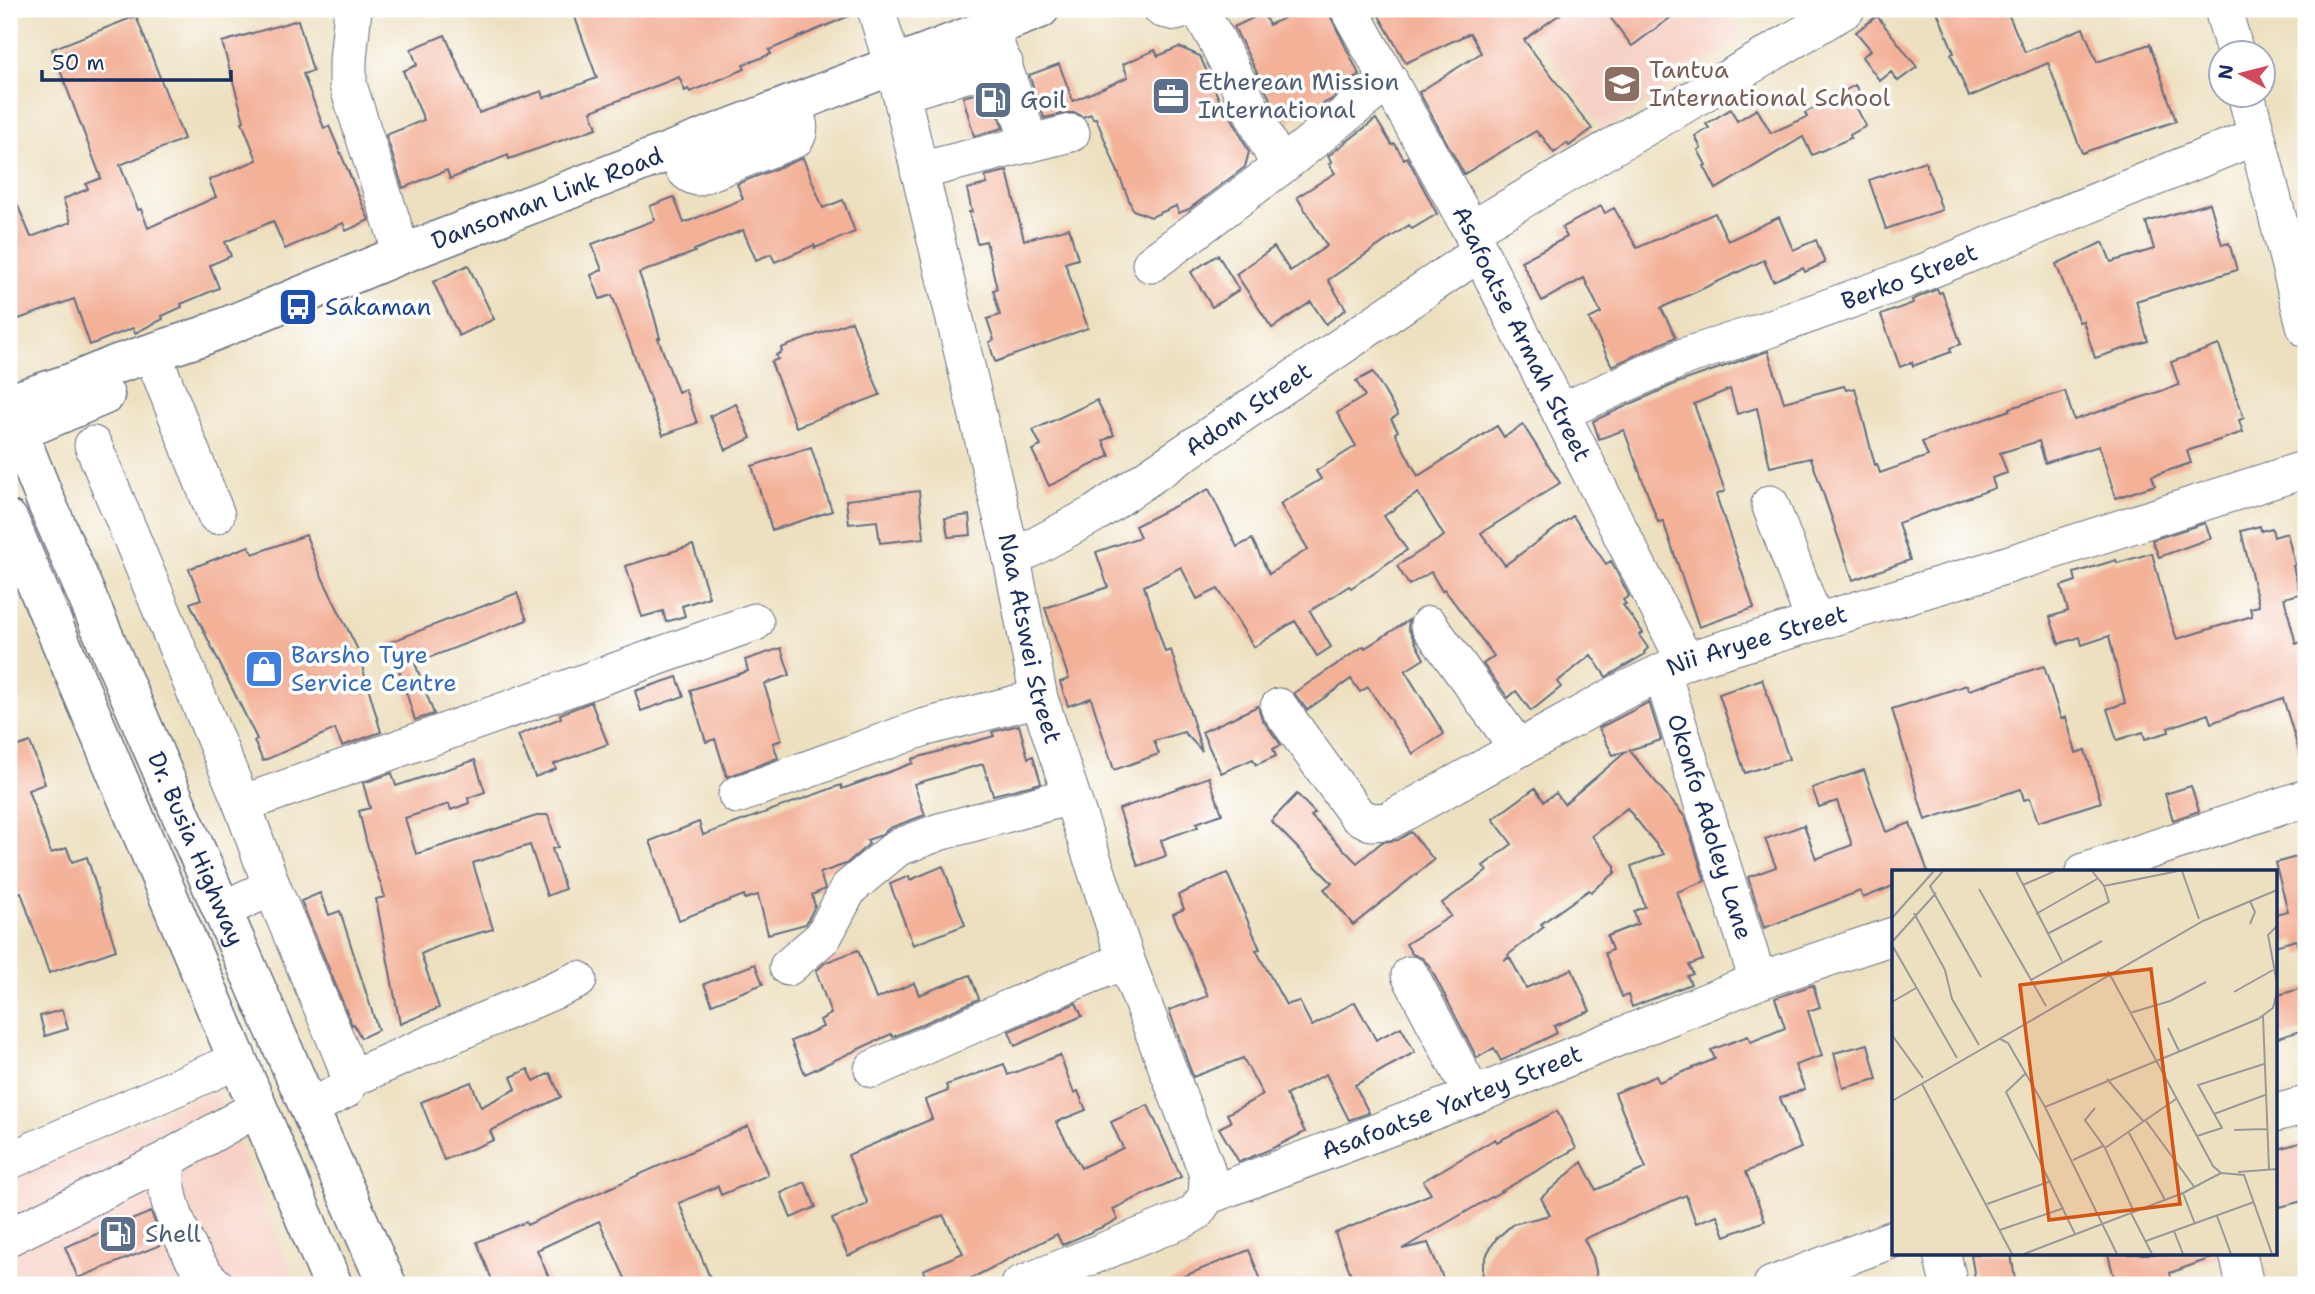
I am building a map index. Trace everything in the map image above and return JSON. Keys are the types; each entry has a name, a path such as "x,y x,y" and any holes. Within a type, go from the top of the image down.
{"main road":[{"name":"Dansoman Link Road","path":"11,420 73,382 117,364 202,336 402,254 792,104 897,79 990,28 1040,9"},
{"name":"Dansoman Link Road","path":"11,420 88,403 157,365 202,336"},
{"name":"Dr. Busia Highway","path":"11,420 387,1285"},
{"name":"Dr. Busia Highway","path":"9,520 19,573 257,1108 323,1282"}],"street":[{"path":"353,9 348,85 402,254"},
{"name":"Naa Atswei Street","path":"876,9 897,79 1012,559 1039,698 1126,960 1205,1166 1208,1177 1207,1196"},
{"path":"1162,9 1177,12 1185,9"},
{"path":"1199,9 1280,167"},
{"name":"Asafoatse Armah Street","path":"1349,9 1476,241 1561,412 1673,667"},
{"name":"Adom Street","path":"1012,559 1096,513 1476,241 1846,9"},
{"path":"2223,9 2231,38"},
{"path":"990,28 1030,143"},
{"path":"897,79 1004,63"},
{"path":"1151,264 1280,167 1389,80"},
{"path":"2249,108 2306,329"},
{"path":"919,171 1071,133"},
{"name":"Berko Street","path":"1561,412 1686,356 1905,279 2256,136"},
{"path":"157,365 216,515"},
{"path":"93,445 242,804 272,887 350,1079"},
{"name":"Nii Aryee Street","path":"1279,707 1357,815 1371,822 1388,821 1621,692 1673,667 1988,571 2306,469"},
{"path":"1770,504 1815,622"},
{"path":"242,804 755,622"},
{"path":"1429,625 1518,748"},
{"name":"Okonfo Adoley Lane","path":"1673,667 1758,981"},
{"path":"737,795 922,728 1039,698"},
{"path":"788,967 823,937 849,888 897,848 939,832 1071,796"},
{"path":"2090,870 2306,798"},
{"path":"222,910 272,887"},
{"name":"Asafoatse Yartey Street","path":"1020,1285 1184,1219 1196,1212 1207,1196 1473,1096 1758,981 1892,936"},
{"path":"873,1069 1012,1006 1126,960"},
{"path":"1410,975 1473,1096"},
{"path":"310,1108 345,1090 350,1079 578,980"},
{"path":"9,1161 236,1061"},
{"path":"2276,1113 2306,1105"},
{"path":"9,1237 166,1160 257,1108"},
{"path":"166,1160 167,1188 177,1220 191,1253 206,1277 215,1285"},
{"path":"1772,1285 1892,1239"},
{"path":"1942,1256 1949,1285"},
{"path":"2238,1256 2245,1285"}],"shaded area":[{"name":"Tantua International School","path":"1518,9 1725,9 1744,36 1604,132"},
{"path":"215,1089 297,1285 9,1285 9,1182"}],"building":[{"path":"572,9 856,9 856,13 769,50 771,54 743,65 745,69 690,92 688,89 685,91 679,77 591,111 597,128 509,159 508,155 450,179 447,170 403,188 386,135 424,120 403,71 417,65 411,49 445,35 479,113 542,91 544,98 597,78"},
{"path":"1303,9 1327,9 1360,76 1335,88 1338,94 1331,100 1287,121 1284,115 1279,117 1234,27 1263,13 1269,25"},
{"path":"1375,9 1567,9 1524,40 1592,129 1554,153 1536,131 1464,174 1419,92 1481,53 1470,33 1406,63"},
{"path":"1604,9 1682,9 1632,46"},
{"path":"1936,9 2006,9 2025,52 2083,28 2097,62 2150,44 2176,121 2082,153 2048,63 1969,97"},
{"path":"136,16 184,139 120,165 148,228 216,197 209,180 257,160 242,122 244,121 222,42 298,20 313,71 303,74 324,128 329,126 369,220 346,231 343,223 285,249 273,221 225,242 231,256 210,265 219,288 181,304 182,307 162,316 163,319 135,333 133,328 90,345 74,299 19,319 9,293 9,185 31,237 71,222 63,199 88,189 86,184 101,178 52,49"},
{"path":"1877,16 1917,67 1898,81 1891,72 1880,81 1862,57 1871,50 1856,32"},
{"path":"1179,47 1200,56 1225,113 1229,112 1249,152 1245,167 1189,209 1179,213 1176,206 1151,217 1133,210 1096,118 1093,119 1091,114 1083,117 1076,113 1067,113 1044,118 1029,75 1059,64 1073,101 1128,77 1123,64 1155,50 1158,56"},
{"path":"1855,85 1865,102 1856,107 1866,126 1850,135 1851,138 1812,155 1803,137 1716,189 1704,166 1706,165 1698,150 1701,148 1695,136 1709,128 1706,124 1731,109 1737,121 1757,109 1771,133 1807,117 1805,113"},
{"path":"989,90 1003,128 974,136 963,97"},
{"path":"1376,119 1392,145 1395,144 1404,159 1407,157 1437,214 1412,229 1409,225 1328,280 1346,309 1326,324 1311,302 1272,328 1236,274 1274,247 1290,271 1327,246 1297,197 1335,173 1329,164 1332,162 1328,156"},
{"path":"803,158 823,208 843,200 855,232 815,248 814,245 775,262 771,254 756,260 743,230 639,273 653,312 658,338 678,392 685,389 697,423 663,435 612,295 600,299 591,275 602,270 592,244 655,220 650,206 674,197 684,223 743,199 737,184"},
{"path":"1925,161 1942,210 1886,229 1869,180"},
{"path":"1007,171 1024,240 1069,228 1078,259 1065,263 1088,328 995,362 989,342 994,340 987,319 1000,315 993,290 997,289 986,241 977,243 969,212 972,212 967,189 987,184 985,176"},
{"path":"2210,203 2222,245 2229,243 2237,270 2136,301 2148,341 2095,358 2083,321 2079,322 2056,264 2103,242 2111,262 2154,249 2146,222"},
{"path":"1601,206 1605,213 1614,208 1637,248 1715,213 1728,241 1779,217 1793,250 1816,240 1825,263 1805,272 1803,268 1773,281 1764,260 1661,308 1676,337 1612,366 1589,319 1601,313 1584,278 1542,301 1521,261 1567,237 1562,228"},
{"path":"1218,255 1239,290 1212,307 1191,272"},
{"path":"468,265 494,319 459,336 433,282"},
{"path":"1937,289 1939,293 1942,292 1961,344 1950,348 1951,352 1913,366 1912,362 1900,367 1881,315 1913,303 1912,300"},
{"path":"852,321 880,395 796,427 771,362 778,359 776,355 782,352 781,348"},
{"path":"2219,345 2244,418 2239,420 2243,432 2187,451 2191,463 2152,476 2155,485 2116,498 2099,446 2045,463 2039,441 2000,453 2007,473 1992,478 1995,488 1898,523 1910,560 1853,580 1811,458 1770,467 1757,408 1737,414 1730,389 1694,404 1725,491 1716,495 1754,608 1699,627 1663,521 1658,522 1624,430 1599,439 1593,421 1677,383 1768,351 1784,402 1844,386 1846,390 1855,388 1875,465 1877,464 1880,473 1928,456 1922,442 2010,408 2065,391 2074,420 2179,385 2171,362"},
{"path":"1373,372 1398,415 1391,419 1398,431 1395,433 1418,476 1497,426 1504,437 1523,425 1560,483 1481,533 1505,565 1573,516 1606,564 1611,561 1629,596 1623,600 1626,604 1623,605 1643,633 1639,635 1648,648 1645,654 1606,677 1591,655 1557,682 1561,687 1531,711 1516,691 1508,698 1483,664 1494,656 1444,589 1442,591 1431,572 1409,585 1397,566 1444,536 1418,493 1384,516 1407,550 1351,588 1349,586 1310,611 1331,647 1317,656 1295,621 1254,647 1218,589 1197,599 1181,567 1144,586 1165,652 1171,650 1202,751 1184,732 1154,741 1159,754 1114,770 1091,698 1068,706 1060,682 1069,679 1045,608 1108,587 1096,552 1140,537 1135,526 1209,489 1237,547 1252,539 1269,574 1308,549 1280,504 1321,479 1316,471 1356,446 1337,413 1365,396 1356,381"},
{"path":"1097,400 1114,435 1103,441 1110,456 1049,486 1032,450 1041,446 1033,430"},
{"path":"736,404 751,438 726,450 710,416"},
{"path":"811,447 832,511 772,530 752,466"},
{"path":"919,491 924,538 880,543 877,521 849,524 846,500"},
{"path":"969,515 971,535 948,537 945,518"},
{"path":"2205,523 2211,538 2159,557 2152,540"},
{"path":"2260,526 2261,531 2272,528 2274,537 2287,533 2295,565 2293,566 2300,594 2284,598 2296,644 2306,640 2306,757 2301,758 2283,698 2211,723 2208,714 2168,728 2169,732 2145,739 2143,732 2117,740 2107,709 2125,703 2109,636 2082,645 2080,637 2059,644 2050,617 2068,611 2061,586 2076,581 2074,573 2116,560 2117,563 2152,553 2177,639 2252,616 2250,608 2259,606 2241,531"},
{"path":"306,535 320,573 357,648 381,732 342,746 335,729 263,761 254,741 257,739 190,603 201,599 189,569 249,546 253,554"},
{"path":"693,545 709,597 682,606 685,616 666,622 663,611 642,617 626,566"},
{"path":"517,593 527,620 415,663 434,714 415,720 390,642"},
{"path":"1409,620 1408,628 1424,659 1405,671 1444,734 1413,754 1368,687 1360,692 1351,679 1307,710 1294,693 1364,646 1365,648"},
{"path":"781,648 790,675 764,684 782,740 773,743 778,758 727,777 715,739 706,742 690,690 748,671 745,660"},
{"path":"2044,666 2061,719 2066,717 2076,753 2085,750 2101,802 2038,822 2030,798 2024,800 2021,789 1925,820 1892,709 1967,685 1969,690"},
{"path":"677,677 684,696 641,711 635,691"},
{"path":"1762,679 1789,759 1745,773 1719,694"},
{"path":"591,702 608,744 554,764 556,769 535,777 518,735 561,718 560,714"},
{"path":"1649,702 1661,740 1629,750 1685,817 1705,881 1677,892 1703,960 1689,965 1693,974 1687,976 1691,984 1632,1007 1628,995 1622,997 1605,953 1612,950 1607,936 1638,924 1634,911 1645,907 1631,866 1664,854 1627,808 1592,836 1615,866 1615,873 1541,924 1544,927 1504,960 1510,958 1526,988 1572,969 1590,1011 1554,1026 1557,1033 1501,1061 1494,1048 1477,1058 1429,965 1412,954 1406,944 1451,916 1442,903 1487,871 1483,866 1512,844 1493,819 1535,788 1544,801 1556,793 1564,804 1627,751 1613,755 1599,728"},
{"path":"1258,706 1262,719 1281,745 1273,749 1276,756 1256,765 1253,759 1221,773 1202,732"},
{"path":"1019,725 1028,758 1033,756 1041,783 993,795 983,764 914,784 925,815 867,840 869,844 846,864 820,873 825,889 812,895 815,906 806,924 768,934 758,895 745,899 744,895 679,920 650,841 699,822 703,835 841,785 842,789 867,780 913,763 912,759 994,736 992,732"},
{"path":"30,742 45,784 28,790 51,853 67,848 72,862 87,857 116,950 49,973 21,892 9,896 9,743 13,748"},
{"path":"475,760 485,792 468,798 469,803 451,810 449,804 405,818 416,854 540,815 548,815 558,847 552,849 565,889 547,896 530,845 473,863 493,929 447,942 421,954 439,1008 400,1024 376,899 385,897 359,811 370,808 363,783 392,773 396,786"},
{"path":"1864,770 1886,832 1910,823 1927,870 1892,870 1892,886 1863,898 1860,891 1764,928 1748,877 1776,867 1765,839 1804,825 1816,859 1852,845 1837,801 1819,807 1812,788"},
{"path":"1209,777 1222,814 1196,823 1198,827 1161,840 1166,856 1138,866 1119,809"},
{"path":"2191,786 2199,811 2173,820 2165,794"},
{"path":"1297,794 1315,813 1311,816 1357,863 1382,842 1398,840 1411,832 1434,860 1353,925 1324,889 1332,883 1271,821"},
{"path":"2300,856 2306,880 2306,954 2300,955 2296,940 2276,946 2276,914 2288,911 2275,863"},
{"path":"943,866 965,925 913,945 890,884 909,876 910,880"},
{"path":"1227,873 1260,949 1256,950 1286,1005 1299,1001 1312,1026 1355,1002 1376,1040 1401,1027 1415,1052 1355,1085 1369,1113 1349,1120 1326,1074 1286,1095 1305,1132 1239,1162 1219,1128 1231,1122 1227,1114 1263,1095 1243,1058 1193,1077 1169,1010 1208,996 1173,914 1184,909 1178,895"},
{"path":"320,893 329,915 340,911 378,1030 361,1038 354,1024 352,1025 301,901"},
{"path":"858,950 876,999 914,983 919,995 970,975 979,999 893,1037 891,1034 805,1074 791,1041 823,1027 820,1020 831,1014 816,971 826,962"},
{"path":"755,964 763,984 712,1004 704,984"},
{"path":"1813,985 1820,1007 1808,1011 1822,1056 1795,1065 1805,1089 1780,1098 1801,1148 1746,1172 1765,1221 1725,1236 1717,1215 1696,1223 1686,1195 1584,1239 1593,1257 1596,1285 1482,1285 1483,1266 1496,1239 1513,1224 1550,1215 1541,1198 1582,1162 1596,1190 1646,1168 1615,1093 1656,1076 1659,1082 1715,1059 1711,1050 1748,1036 1751,1042 1785,1028 1775,998"},
{"path":"2306,987 2306,1029 2276,1039 2276,996"},
{"path":"1076,1003 1082,1016 1015,1046 1009,1031"},
{"path":"62,1010 68,1029 45,1036 40,1016"},
{"path":"1868,1044 1877,1079 1843,1088 1834,1053"},
{"path":"1060,1055 1074,1093 1078,1091 1086,1110 1056,1122 1081,1168 1123,1148 1111,1122 1148,1105 1181,1177 1113,1209 1118,1220 1062,1245 1057,1234 970,1279 973,1285 929,1285 923,1270 963,1253 943,1215 848,1256 832,1219 868,1204 848,1155 932,1119 925,1100 948,1091 946,1085 1004,1064 1008,1075"},
{"path":"528,1069 534,1081 550,1073 561,1097 490,1131 494,1140 444,1160 421,1102 471,1082 481,1107 516,1089 511,1077"},
{"path":"1557,1111 1576,1148 1402,1249 1428,1243 1446,1285 1355,1285 1335,1233 1431,1194 1423,1181 1495,1139 1497,1142"},
{"path":"748,1126 768,1175 721,1195 718,1186 679,1203 711,1280 698,1285 628,1285 599,1221 537,1250 552,1285 494,1285 477,1242 526,1222 527,1225"},
{"path":"2306,1141 2306,1200 2280,1207 2276,1193 2276,1150"},
{"path":"805,1182 816,1207 791,1218 781,1193"},
{"path":"151,1212 163,1244 78,1278 65,1247"},
{"path":"1249,1250 1263,1285 1164,1285 1164,1284"},
{"path":"1971,1256 2011,1256 2016,1285 1976,1285"},
{"path":"2109,1256 2217,1256 2170,1273 2173,1285 2116,1285"}],"place":[{"name":"Tantua International School","path":"1622,84"},
{"name":"Etherean Mission International","path":"1171,96"},
{"name":"Goil","path":"993,100"},
{"name":"Sakaman","path":"298,307"},
{"name":"Barsho Tyre Service Centre","path":"264,669"},
{"name":"Shell","path":"118,1234"}]}
